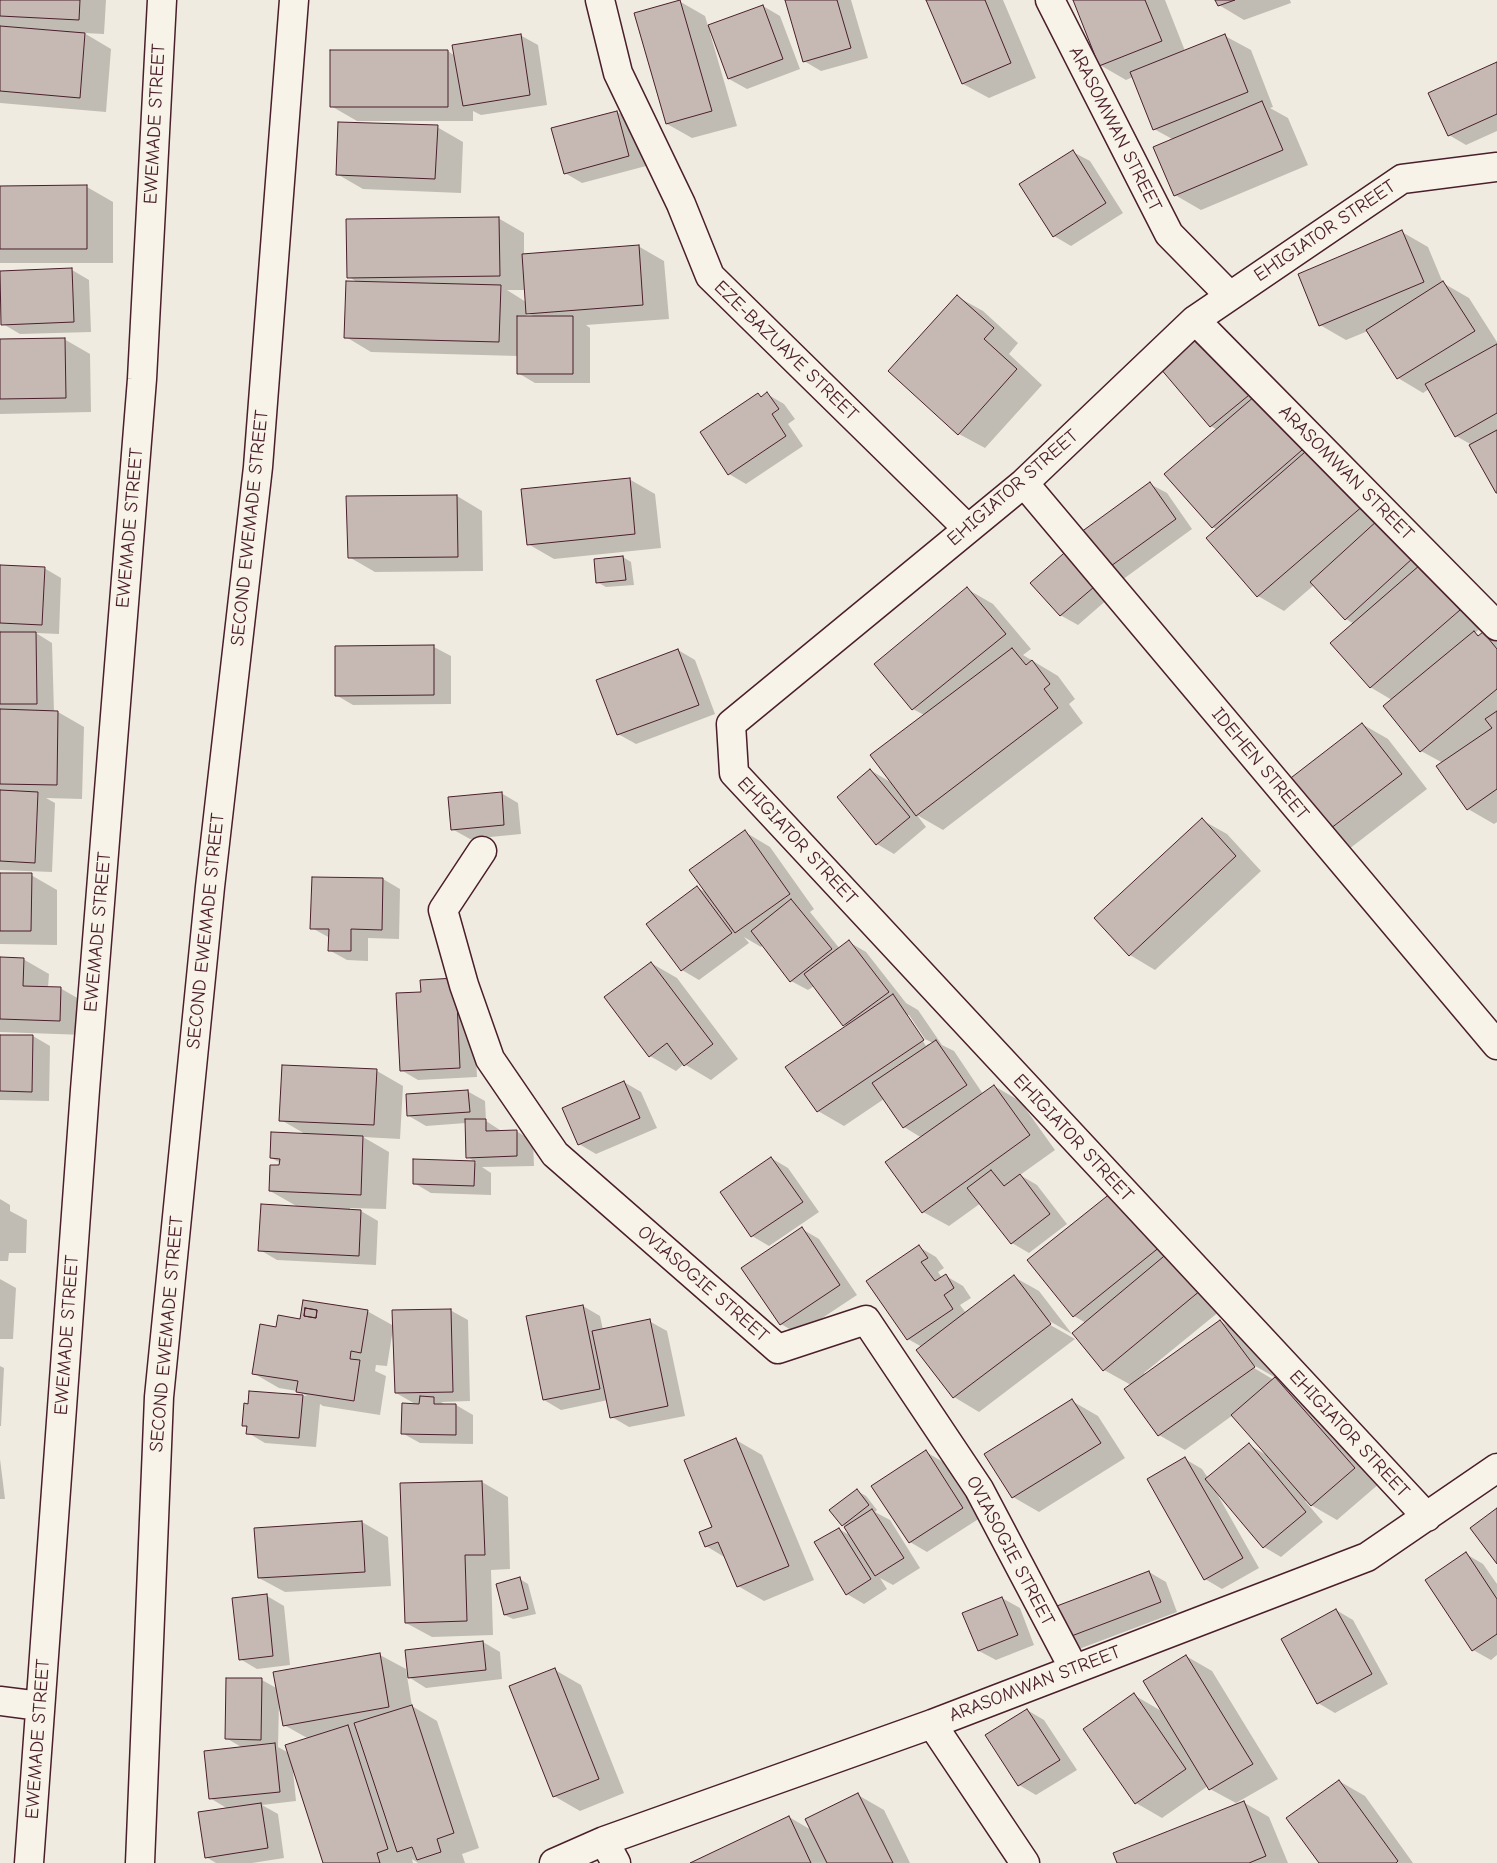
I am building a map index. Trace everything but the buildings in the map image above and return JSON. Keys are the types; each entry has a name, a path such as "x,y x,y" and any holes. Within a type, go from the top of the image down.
{"street":[{"name":"EWEMADE STREET","path":"29,1863 86,1080 142,379 162,0"},
{"name":"SECOND EWEMADE STREET","path":"140,1863 158,1397 210,886 258,467 294,0"},
{"name":"EZE-BAZUAYE STREET","path":"600,0 618,73 681,204 710,276 968,530"},
{"name":"ARASOMWAN STREET","path":"1050,0 1169,234 1230,296"},
{"name":"EHIGIATOR STREET","path":"1427,1517 734,773 731,724 1024,484 1195,320 1402,179 1497,167"},
{"name":"ARASOMWAN STREET","path":"1195,320 1497,626"},
{"name":"IDEHEN STREET","path":"1024,484 1497,1045"},
{"name":"OVIASOGIE STREET","path":"482,850 443,910 464,985 490,1059 554,1154 778,1349 866,1320 979,1489 1074,1670"},
{"name":"ARASOMWAN STREET","path":"554,1863 610,1852 932,1724 1367,1557 1497,1468"},
{"path":"0,1701 40,1706"},
{"path":"932,1724 1025,1863"}]}
